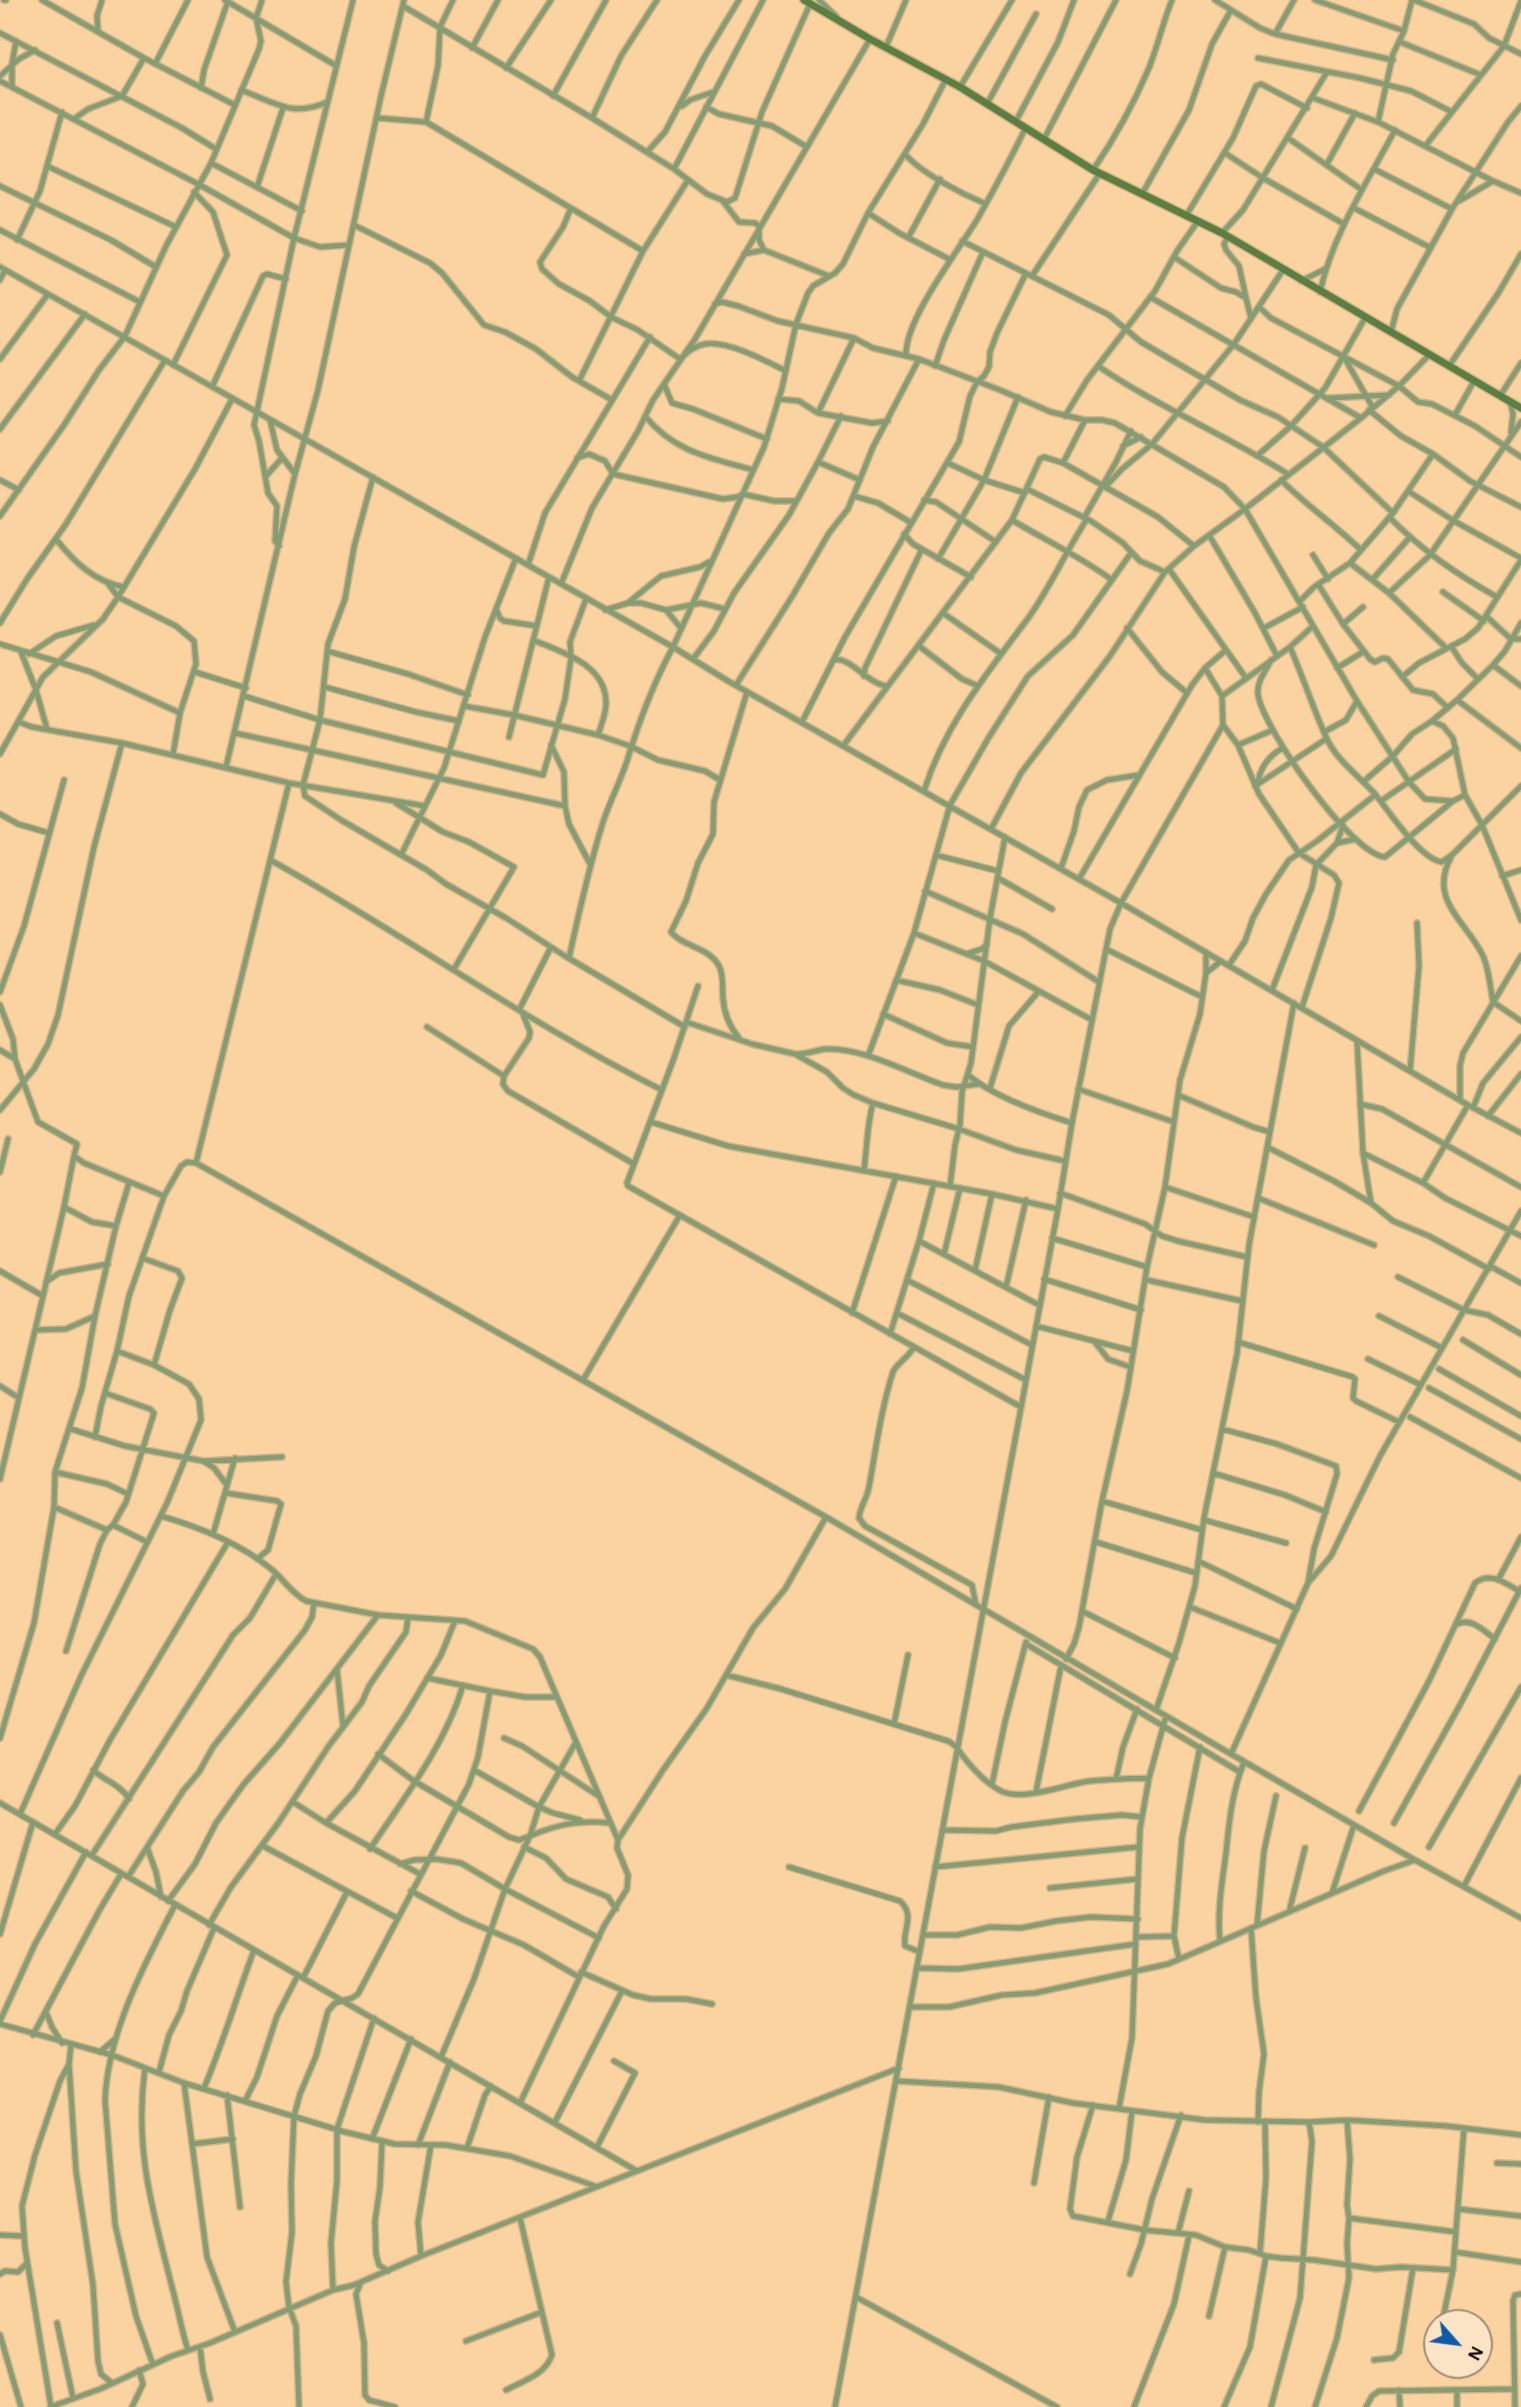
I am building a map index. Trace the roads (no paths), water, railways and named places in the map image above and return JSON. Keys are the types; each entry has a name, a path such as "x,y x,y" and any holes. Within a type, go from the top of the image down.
{"street":[{"path":"42,0 51,2 144,58 234,105"},
{"path":"98,31 97,16 102,0"},
{"path":"155,64 188,0"},
{"path":"0,516 125,336 156,267 211,163 261,41 256,18 262,0"},
{"path":"279,546 275,541 277,506 268,494 259,441 254,429 294,238 353,0"},
{"path":"426,122 438,66 439,27 453,0"},
{"path":"472,48 498,0"},
{"path":"506,68 551,0"},
{"path":"553,96 606,0"},
{"path":"592,118 621,55 657,0"},
{"path":"647,152 665,132 680,108 692,79 739,0"},
{"path":"674,169 763,0"},
{"path":"819,0 841,22"},
{"path":"832,0 833,12"},
{"path":"886,47 906,0"},
{"path":"960,87 1012,0"},
{"path":"1016,121 1058,42 1074,0"},
{"path":"1044,139 1116,0"},
{"path":"802,722 904,534 959,442 966,408 977,382 989,367 990,352 997,333 1029,275 1097,171 1147,71 1172,0"},
{"path":"1215,0 1260,28 1276,34 1392,60"},
{"path":"1276,34 1294,0"},
{"path":"1315,0 1404,31"},
{"path":"1378,122 1395,48 1404,31 1413,0 1474,24 1489,38 1521,54"},
{"path":"201,88 204,70 227,1 335,65"},
{"path":"1426,145 1504,46 1521,1"},
{"path":"226,767 295,474 318,390 404,3 472,48 674,169 707,194 731,202 735,198 758,123 807,2 960,87 1097,171 1225,234 1521,408"},
{"path":"1142,194 1189,110 1212,44 1231,10"},
{"path":"987,104 1037,14"},
{"path":"0,33 182,128 216,149"},
{"path":"561,584 592,508 664,384 719,301 742,254 870,39"},
{"path":"12,87 16,41"},
{"path":"1399,42 1481,75"},
{"path":"35,50 12,64 0,78 12,87 198,184 294,238 320,247 349,245"},
{"path":"74,119 88,109 122,96 144,58"},
{"path":"1258,58 1360,78 1416,93 1452,112"},
{"path":"1251,318 1240,266 1226,250 1225,234 1243,210 1327,72"},
{"path":"569,958 590,864 604,819 628,760 630,746 657,675 673,646 767,439 796,324 808,293 813,286 843,264 868,213 905,154 946,79"},
{"path":"1186,216 1224,153 1259,84 1307,108"},
{"path":"241,90 283,108 303,110 327,102"},
{"path":"680,108 690,100 713,92"},
{"path":"1313,98 1378,122 1493,181 1520,191"},
{"path":"1391,333 1397,309 1456,202 1521,106"},
{"path":"706,107 719,114 772,126 807,147"},
{"path":"257,187 283,108"},
{"path":"18,240 35,204 62,112"},
{"path":"1327,164 1355,113"},
{"path":"378,118 426,122 643,251"},
{"path":"894,353 908,339 949,260 986,204 1026,127"},
{"path":"1320,292 1325,269 1344,224 1395,130"},
{"path":"1288,138 1362,190"},
{"path":"1224,153 1344,224"},
{"path":"905,154 916,166 953,189 986,204"},
{"path":"211,163 302,211"},
{"path":"47,166 176,228"},
{"path":"1374,169 1452,209"},
{"path":"908,238 940,179"},
{"path":"579,381 643,251 688,180"},
{"path":"1456,202 1493,181"},
{"path":"0,186 111,240 156,267"},
{"path":"173,365 227,254 212,212 194,192"},
{"path":"722,200 739,222 755,223 759,226"},
{"path":"571,208 563,227 543,254 540,265 559,284 590,300 611,317 650,337 680,359"},
{"path":"1354,208 1431,248"},
{"path":"868,213 949,260"},
{"path":"1065,416 1075,397 1150,297 1198,221"},
{"path":"354,225 429,263 442,273 484,325 505,332 536,349 579,381 612,400"},
{"path":"759,226 759,240 764,250"},
{"path":"0,230 140,302"},
{"path":"962,241 1109,315 1141,342 1240,400 1278,417 1322,447 1430,555 1497,597"},
{"path":"742,254 764,250 829,276"},
{"path":"935,366 943,340 983,252"},
{"path":"1449,366 1521,254"},
{"path":"1174,257 1221,288 1246,298"},
{"path":"0,280 2,268 125,336 304,440 673,646 747,692 1061,868 1470,1107 1521,1133"},
{"path":"1301,281 1325,269"},
{"path":"1104,486 1152,444 1234,344 1283,270"},
{"path":"212,387 263,276 267,274 286,279"},
{"path":"0,359 48,295"},
{"path":"1150,297 1361,418"},
{"path":"719,301 778,321 854,338 873,348 919,359 1065,416 1085,421 1102,419 1131,431 1173,459 1224,487 1245,509 1357,701 1409,782 1425,799 1453,801"},
{"path":"1259,307 1271,318 1399,386 1418,402 1432,404 1455,415 1521,457"},
{"path":"0,429 85,314"},
{"path":"1258,455 1291,426 1321,393 1366,318"},
{"path":"528,565 545,513 650,337"},
{"path":"818,413 854,338"},
{"path":"906,355 908,339"},
{"path":"680,359 693,348 714,344 764,360 786,371"},
{"path":"990,829 1021,773 1110,656 1167,571 1194,546 1389,395 1430,354"},
{"path":"1344,357 1371,409 1401,436 1479,485 1521,507"},
{"path":"0,623 56,539 165,359"},
{"path":"736,685 829,533 848,509 873,447 919,359"},
{"path":"1500,396 1521,363"},
{"path":"1098,366 1134,390 1178,411 1288,474"},
{"path":"1455,415 1474,381"},
{"path":"664,384 672,403 767,439"},
{"path":"1329,398 1389,395"},
{"path":"938,559 984,480 1018,397"},
{"path":"0,754 43,677 97,624 118,597 195,470 232,399"},
{"path":"778,399 799,401 818,413 877,424 888,421"},
{"path":"1510,401 1513,414 1511,434"},
{"path":"645,416 659,433 688,450 753,470"},
{"path":"693,659 714,631 725,609 796,501 841,416"},
{"path":"270,420 272,438 282,458 295,474"},
{"path":"1063,463 1085,421"},
{"path":"1389,593 1430,555 1521,422"},
{"path":"924,791 943,741 978,686 995,665 1000,653 1030,615 1104,486 1131,431"},
{"path":"1123,446 1141,437"},
{"path":"577,458 589,454 605,461 613,474 723,499 743,494 774,501 796,501"},
{"path":"1264,628 1302,604 1318,584 1350,563 1391,515 1433,454"},
{"path":"266,476 282,458"},
{"path":"843,746 1012,520 1040,458 1063,463 1104,486 1158,517 1194,546"},
{"path":"818,462 860,480"},
{"path":"948,463 984,480 1026,491 1085,519 1123,543 1140,561 1167,571 1246,678"},
{"path":"373,477 354,547 345,599 330,636 320,720 303,785 308,799 569,958 686,1025 795,1054 827,1072 854,1095 1016,1150 1065,1161"},
{"path":"0,480 19,490"},
{"path":"1281,480 1361,550"},
{"path":"1402,677 1419,663 1465,639 1486,619 1521,559 1408,491"},
{"path":"854,496 878,503 911,522"},
{"path":"924,500 936,502 996,542"},
{"path":"1012,520 1086,561 1112,580"},
{"path":"904,534 908,540 971,578"},
{"path":"1209,536 1264,628 1277,656"},
{"path":"1372,580 1410,537"},
{"path":"56,539 78,565 107,582 124,587"},
{"path":"864,676 865,668 922,549"},
{"path":"868,1056 914,933 950,805 1028,676 1073,635 1131,553"},
{"path":"1313,555 1328,579"},
{"path":"401,855 450,751 496,609 516,558"},
{"path":"628,603 661,576 701,567 711,560"},
{"path":"1350,563 1389,593 1449,647 1478,679"},
{"path":"509,737 549,577"},
{"path":"107,582 118,597 176,626 192,638 196,650 195,672 180,713 173,754"},
{"path":"1318,584 1343,624 1373,662 1388,659 1415,692 1433,694 1448,708"},
{"path":"1443,592 1486,619 1511,639 1521,639"},
{"path":"244,696 320,720 541,775 544,773 565,699 571,658 570,642 586,598"},
{"path":"605,610 628,603 641,603 666,610 703,603 725,609"},
{"path":"1343,624 1363,607"},
{"path":"496,609 504,621 537,626"},
{"path":"666,610 680,627"},
{"path":"943,614 1000,653"},
{"path":"1363,782 1393,756 1412,734 1441,714 1493,665 1505,651 1521,622"},
{"path":"29,654 56,636 97,624"},
{"path":"1222,696 1288,649 1313,626"},
{"path":"1127,628 1162,672 1187,693"},
{"path":"533,640 587,666 599,677 607,705 597,735"},
{"path":"0,644 90,672 180,713"},
{"path":"919,646 962,679 978,686"},
{"path":"1272,646 1288,649"},
{"path":"1288,649 1325,735 1343,762 1375,794 1410,837 1437,861 1444,861 1453,854 1521,786"},
{"path":"1079,879 1187,693 1205,668 1226,650"},
{"path":"327,651 408,674 468,695"},
{"path":"21,652 47,729"},
{"path":"1338,668 1363,652"},
{"path":"834,660 845,660 864,676 879,685 887,686"},
{"path":"1271,660 1259,683 1258,696 1273,730 1292,763 1367,849 1381,857 1391,853 1453,801 1465,795"},
{"path":"1493,665 1521,686"},
{"path":"856,670 865,668"},
{"path":"835,2407 1106,949 1112,923 1121,903 1223,725 1222,696 1205,668"},
{"path":"195,672 246,688"},
{"path":"1252,673 1259,683"},
{"path":"879,685 881,693"},
{"path":"325,687 459,721"},
{"path":"738,1038 726,1016 719,964 712,956 671,932 686,901 698,863 713,834 714,802 747,692"},
{"path":"1457,700 1521,748"},
{"path":"1256,785 1292,763 1346,720 1357,701"},
{"path":"464,706 597,735 630,746 658,760 705,771 720,780"},
{"path":"1441,714 1443,726"},
{"path":"1432,721 1443,726 1453,738 1465,795 1482,825 1521,919"},
{"path":"19,722 173,754 289,783 425,806"},
{"path":"1223,725 1238,745 1256,785 1299,853 1334,875 1339,883 1339,891 1302,1007"},
{"path":"1238,745 1273,730"},
{"path":"235,733 565,806"},
{"path":"0,1111 43,1058 58,1015 92,858 122,743"},
{"path":"551,745 564,772 565,806 569,824 590,864"},
{"path":"1256,785 1269,758 1283,748"},
{"path":"1381,801 1456,749"},
{"path":"1061,868 1079,807 1087,790 1107,780 1139,775"},
{"path":"1128,778 1135,782"},
{"path":"0,992 24,926 64,780"},
{"path":"196,1163 289,783"},
{"path":"1229,965 1245,942 1266,894 1289,860 1342,823 1375,794"},
{"path":"396,803 443,832 469,842 513,867 510,877 454,969"},
{"path":"0,814 18,824 49,833"},
{"path":"1272,990 1312,887 1316,865 1337,843 1342,823"},
{"path":"950,1186 954,1145 968,1075 1004,837"},
{"path":"1337,843 1356,839"},
{"path":"1453,854 1446,867 1445,896 1483,956 1493,1002 1521,1021"},
{"path":"936,855 998,874 1052,909"},
{"path":"272,861 454,969 571,1043 662,1090"},
{"path":"1502,876 1521,870"},
{"path":"925,891 1023,934 1099,982"},
{"path":"1410,1071 1419,966 1417,923"},
{"path":"914,933 984,961 1091,1020"},
{"path":"966,954 979,951 987,944"},
{"path":"551,947 521,1011 530,1032 529,1038 505,1076 503,1084 508,1091 634,1164"},
{"path":"1106,949 1202,997"},
{"path":"1066,1659 1076,1639 1096,1542 1147,1280 1147,1268 1165,1187 1185,1059 1197,1026 1206,973 1206,952"},
{"path":"1460,1100 1460,1066 1463,1053 1521,956"},
{"path":"1206,973 1221,961"},
{"path":"896,980 934,989 978,1005"},
{"path":"698,986 651,1122 626,1183 628,1186 1021,1407"},
{"path":"990,1088 1009,1026 1039,990"},
{"path":"1156,1710 1190,1607 1238,1342 1247,1257 1294,1003"},
{"path":"0,1005 13,1039 15,1059 35,1118 45,1127 77,1144 0,1479"},
{"path":"883,1014 947,1043 972,1047"},
{"path":"427,1027 505,1076"},
{"path":"1423,1183 1483,1083 1521,1037"},
{"path":"1357,1041 1363,1153 1371,1203"},
{"path":"795,1054 825,1049 868,1056 943,1085 979,1084"},
{"path":"0,1050 15,1059"},
{"path":"1488,1116 1521,1074"},
{"path":"968,1075 979,1084 1035,1111 1072,1123"},
{"path":"1078,1089 1174,1122"},
{"path":"1178,1095 1270,1132"},
{"path":"864,1170 868,1142 866,1127 873,1102"},
{"path":"1360,1104 1382,1109 1521,1187"},
{"path":"651,1122 728,1146 1026,1200 1058,1209"},
{"path":"0,1172 8,1139"},
{"path":"1267,1147 1334,1181 1393,1220 1521,1283"},
{"path":"1363,1153 1521,1236"},
{"path":"74,1156 94,1168 164,1196"},
{"path":"94,1437 129,1296 164,1196 181,1166 187,1162 196,1163 826,1517 1244,1762 1521,1917"},
{"path":"852,1313 896,1176"},
{"path":"0,1738 34,1623 54,1507 55,1472 82,1388 95,1316 129,1183"},
{"path":"890,1335 934,1183"},
{"path":"1165,1187 1254,1217"},
{"path":"944,1254 960,1188"},
{"path":"1060,1193 1145,1224 1178,1241 1247,1257"},
{"path":"975,1270 992,1194"},
{"path":"1258,1198 1374,1245"},
{"path":"1006,1287 1026,1200"},
{"path":"64,1207 92,1222 116,1226"},
{"path":"1308,1584 1324,1567 1337,1547 1369,1476 1521,1211"},
{"path":"583,1380 680,1215"},
{"path":"1052,1238 1147,1268"},
{"path":"919,1241 1039,1305"},
{"path":"142,1258 178,1271 182,1278 154,1365"},
{"path":"46,1282 59,1273 108,1264"},
{"path":"0,1270 43,1296"},
{"path":"1398,1277 1464,1310 1488,1315 1521,1334"},
{"path":"1044,1279 1141,1310"},
{"path":"907,1280 1032,1345"},
{"path":"1147,1280 1242,1301"},
{"path":"897,1313 1026,1380"},
{"path":"35,1330 66,1329 95,1316"},
{"path":"1379,1316 1442,1348"},
{"path":"1036,1326 1133,1351"},
{"path":"1463,1340 1521,1375"},
{"path":"1094,1341 1108,1359 1130,1367"},
{"path":"1238,1342 1353,1377 1353,1398 1356,1401 1399,1422"},
{"path":"914,1347 908,1358 893,1371 892,1384 883,1406 868,1491 860,1508 859,1518 865,1526 972,1585 976,1605"},
{"path":"20,1814 81,1676 161,1516 201,1420 200,1399 188,1384 154,1365 117,1351"},
{"path":"1368,1359 1421,1385"},
{"path":"1440,1369 1521,1416"},
{"path":"0,1386 19,1398"},
{"path":"1429,1388 1521,1439"},
{"path":"66,1651 100,1544 126,1502 153,1421 154,1413 150,1409 105,1393"},
{"path":"1410,1417 1521,1478"},
{"path":"71,1429 142,1450 203,1461 282,1457"},
{"path":"1222,1429 1278,1444 1336,1466 1337,1474 1314,1549 1308,1584 1231,1754"},
{"path":"214,1534 235,1458"},
{"path":"203,1461 214,1468 227,1485"},
{"path":"55,1472 107,1485 128,1494"},
{"path":"1213,1473 1285,1495 1326,1512"},
{"path":"226,1493 277,1501 281,1504 268,1550 257,1559"},
{"path":"1102,1502 1202,1531"},
{"path":"54,1507 147,1542"},
{"path":"161,1516 214,1534 257,1559 297,1596 314,1603 379,1615 473,1623 533,1649 540,1657 618,1840"},
{"path":"520,2103 580,1975 625,1893 627,1871 617,1848 618,1840 707,1708 753,1628 785,1588 826,1517"},
{"path":"1204,1520 1286,1543"},
{"path":"1498,1580 1521,1537"},
{"path":"55,1834 75,1806 93,1770 228,1542"},
{"path":"1096,1542 1196,1573"},
{"path":"1198,1561 1297,1609"},
{"path":"276,1574 250,1618 233,1635 129,1799 89,1854 35,1944 0,2022 33,2035 112,2055 184,2082 382,2142 467,2148 510,2156 597,2186"},
{"path":"1359,1811 1458,1624 1475,1583 1484,1578 1498,1580 1520,1590 1394,1823"},
{"path":"128,1877 213,1747 307,1627 313,1614 314,1603"},
{"path":"1190,1607 1280,1643"},
{"path":"1082,1611 1174,1658"},
{"path":"168,1901 195,1864 211,1830 228,1806 379,1615"},
{"path":"159,2072 169,2035 181,2011 212,1926 232,1887 362,1702 369,1686 404,1635 408,1618"},
{"path":"1458,1624 1462,1621 1470,1622 1495,1639"},
{"path":"326,1823 355,1791 427,1678 444,1649 455,1622"},
{"path":"992,1784 1028,1636"},
{"path":"1026,1644 1240,1772"},
{"path":"894,1724 908,1655"},
{"path":"1035,1791 1060,1666"},
{"path":"337,1670 343,1726"},
{"path":"726,1675 781,1689 940,1738 957,1746 965,1759 992,1784 1008,1793 1116,1779 1149,1778"},
{"path":"427,1678 526,1697 555,1697"},
{"path":"370,1849 435,1751 463,1685"},
{"path":"1429,1847 1521,1687"},
{"path":"363,2011 358,2002 358,1994 420,1874 458,1808 474,1770 490,1691"},
{"path":"1116,1779 1123,1747 1137,1709"},
{"path":"1119,2108 1132,2038 1138,1919 1138,1847 1149,1778 1166,1716"},
{"path":"504,1738 522,1746 600,1797"},
{"path":"441,2057 470,1990 505,1889 530,1836 539,1807 576,1742"},
{"path":"1179,1959 1174,1936 1182,1838 1200,1747"},
{"path":"378,1754 414,1781 512,1839 519,1840 583,1820"},
{"path":"1220,1941 1219,1899 1231,1809 1244,1762"},
{"path":"93,1770 122,1789 129,1799"},
{"path":"474,1770 553,1813 610,1823"},
{"path":"1464,1886 1521,1778"},
{"path":"1224,2407 1250,2347 1263,2255 1266,2178 1259,2092 1264,2054 1256,1998 1254,1927 1262,1863 1276,1796"},
{"path":"293,1802 370,1849 420,1874"},
{"path":"0,1803 637,2171"},
{"path":"942,1830 996,1831 1075,1819 1122,1815 1142,1817"},
{"path":"0,1934 33,1822"},
{"path":"1332,1893 1354,1825"},
{"path":"263,1846 397,1918"},
{"path":"147,1847 161,1897"},
{"path":"524,1847 546,1858 566,1879 608,1896 616,1909"},
{"path":"935,1867 1138,1847"},
{"path":"1289,1912 1304,1849"},
{"path":"400,1864 414,1860 442,1859 466,1865 505,1889 599,1938"},
{"path":"911,2007 949,2007 1134,1973 1179,1959 1415,1860"},
{"path":"789,1867 900,1900 904,1903 908,1918 905,1946 920,1952"},
{"path":"33,2035 121,1874"},
{"path":"1050,1888 1137,1879"},
{"path":"245,2101 257,2077 277,2016 347,1892"},
{"path":"411,1892 491,1932 524,1945 580,1975 622,1991 651,1999 686,1999 712,2004"},
{"path":"153,2365 136,2316 115,2224 106,2100 107,2073 117,2037 146,1962 175,1905"},
{"path":"923,1935 957,1935 990,1927 1021,1928 1091,1917 1138,1919"},
{"path":"918,1968 958,1969 1174,1936"},
{"path":"204,2088 225,2038 234,2001 254,1950"},
{"path":"555,2122 622,1991"},
{"path":"299,2407 296,2326 289,2307 286,2283 292,2232 290,2184 294,2116 300,2094 317,2056 327,2015 333,2004 358,1994"},
{"path":"47,2012 62,2043"},
{"path":"332,2290 331,2243 337,2180 337,2129 374,2018"},
{"path":"100,2052 117,2037"},
{"path":"372,2139 411,2039"},
{"path":"71,2045 69,2064 76,2171 93,2285 98,2361 101,2374 112,2383"},
{"path":"597,2147 635,2073 614,2061"},
{"path":"418,2144 450,2062"},
{"path":"69,2064 60,2081 27,2182 22,2206 23,2236 51,2407 200,2347 289,2307 361,2282 899,2068"},
{"path":"145,2068 141,2097 141,2138 148,2192 188,2350"},
{"path":"896,2081 999,2087 1093,2105 1205,2120 1347,2120 1521,2134"},
{"path":"184,2082 207,2257 235,2332"},
{"path":"467,2148 485,2095 491,2086"},
{"path":"227,2095 240,2207"},
{"path":"1034,2183 1049,2097"},
{"path":"1093,2105 1077,2157 1070,2213 1074,2216 1145,2230 1196,2235 1225,2247 1240,2248 1263,2255 1377,2269 1453,2270"},
{"path":"1108,2221 1126,2160 1132,2111"},
{"path":"1130,2274 1181,2115"},
{"path":"1315,2407 1337,2338 1350,2266 1347,2243 1350,2159 1347,2120"},
{"path":"1270,2407 1300,2298 1312,2141 1309,2122"},
{"path":"1445,2309 1455,2252 1464,2128"},
{"path":"192,2144 233,2139"},
{"path":"382,2142 375,2221 376,2254 379,2265 387,2271"},
{"path":"421,2256 418,2222 431,2145"},
{"path":"1497,2163 1521,2164"},
{"path":"1178,2233 1189,2190"},
{"path":"1458,2209 1521,2216"},
{"path":"506,2390 543,2371 552,2355 520,2218"},
{"path":"1349,2218 1456,2232"},
{"path":"0,2235 23,2236"},
{"path":"1134,2407 1174,2304 1189,2236"},
{"path":"1209,2316 1225,2247"},
{"path":"1455,2252 1521,2262"},
{"path":"0,2274 5,2271 18,2272 27,2263"},
{"path":"1374,2360 1394,2358 1399,2352 1413,2268"},
{"path":"361,2282 356,2294 364,2343 365,2398 395,2407"},
{"path":"348,2286 356,2294"},
{"path":"1515,2407 1513,2301 1515,2295 1521,2294"},
{"path":"856,2297 1057,2407"},
{"path":"466,2342 542,2312"},
{"path":"57,2323 72,2398"},
{"path":"0,2335 21,2407"},
{"path":"200,2347 210,2399"},
{"path":"132,2407 141,2389 139,2370"},
{"path":"1366,2407 1376,2392 1515,2389"},
{"path":"1399,2390 1399,2407"},
{"path":"1457,2390 1457,2407"}]}
